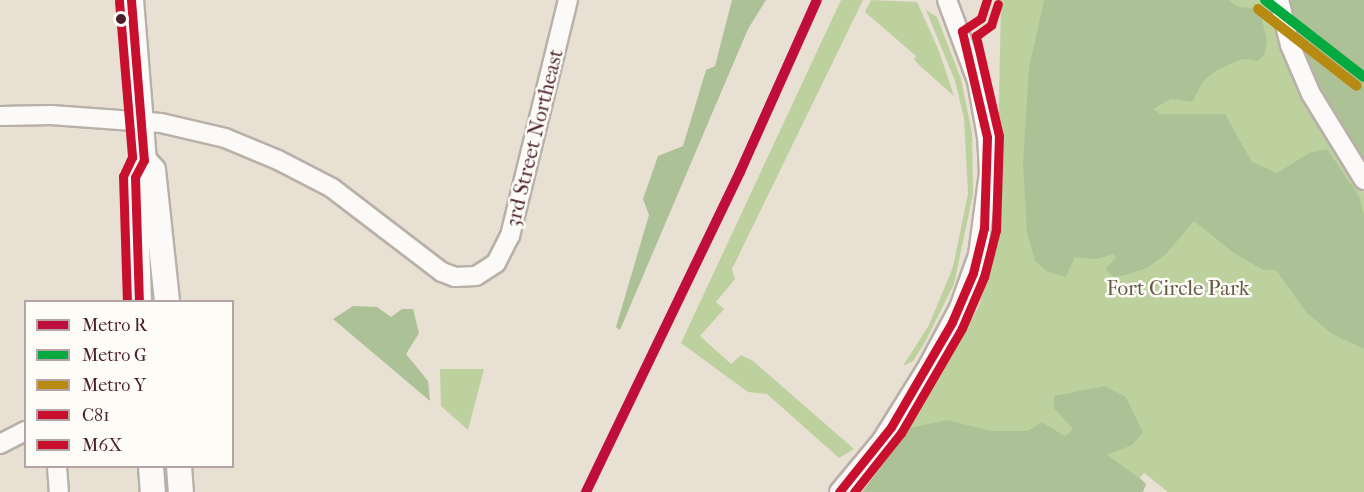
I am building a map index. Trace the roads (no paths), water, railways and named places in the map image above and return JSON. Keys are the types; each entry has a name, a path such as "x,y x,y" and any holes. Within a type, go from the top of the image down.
{"main road":[{"path":"130,0 144,160 135,177 139,300"},
{"path":"144,160 153,170 167,300"},
{"path":"151,468 153,492"},
{"path":"179,468 181,492"}],"street":[{"name":"3rd Street Northeast","path":"140,121 218,136 305,172 348,199 442,272 462,278 488,270 503,253 510,236 568,0"},
{"path":"839,492 882,440 931,361 959,308 978,255 989,173 987,137 962,31 948,0"},
{"path":"1279,0 1290,45 1306,85 1364,180"},
{"path":"0,116 51,115 140,121"},
{"path":"0,444 24,432"},
{"path":"57,468 59,492"}],"metro line":[{"name":"R","path":"586,492 740,172 817,0"},
{"name":"G","path":"1265,0 1364,77"},
{"name":"Y","path":"1258,9 1357,86"}],"park label":[{"name":"Fort Circle Park","path":"1178,288"}]}
